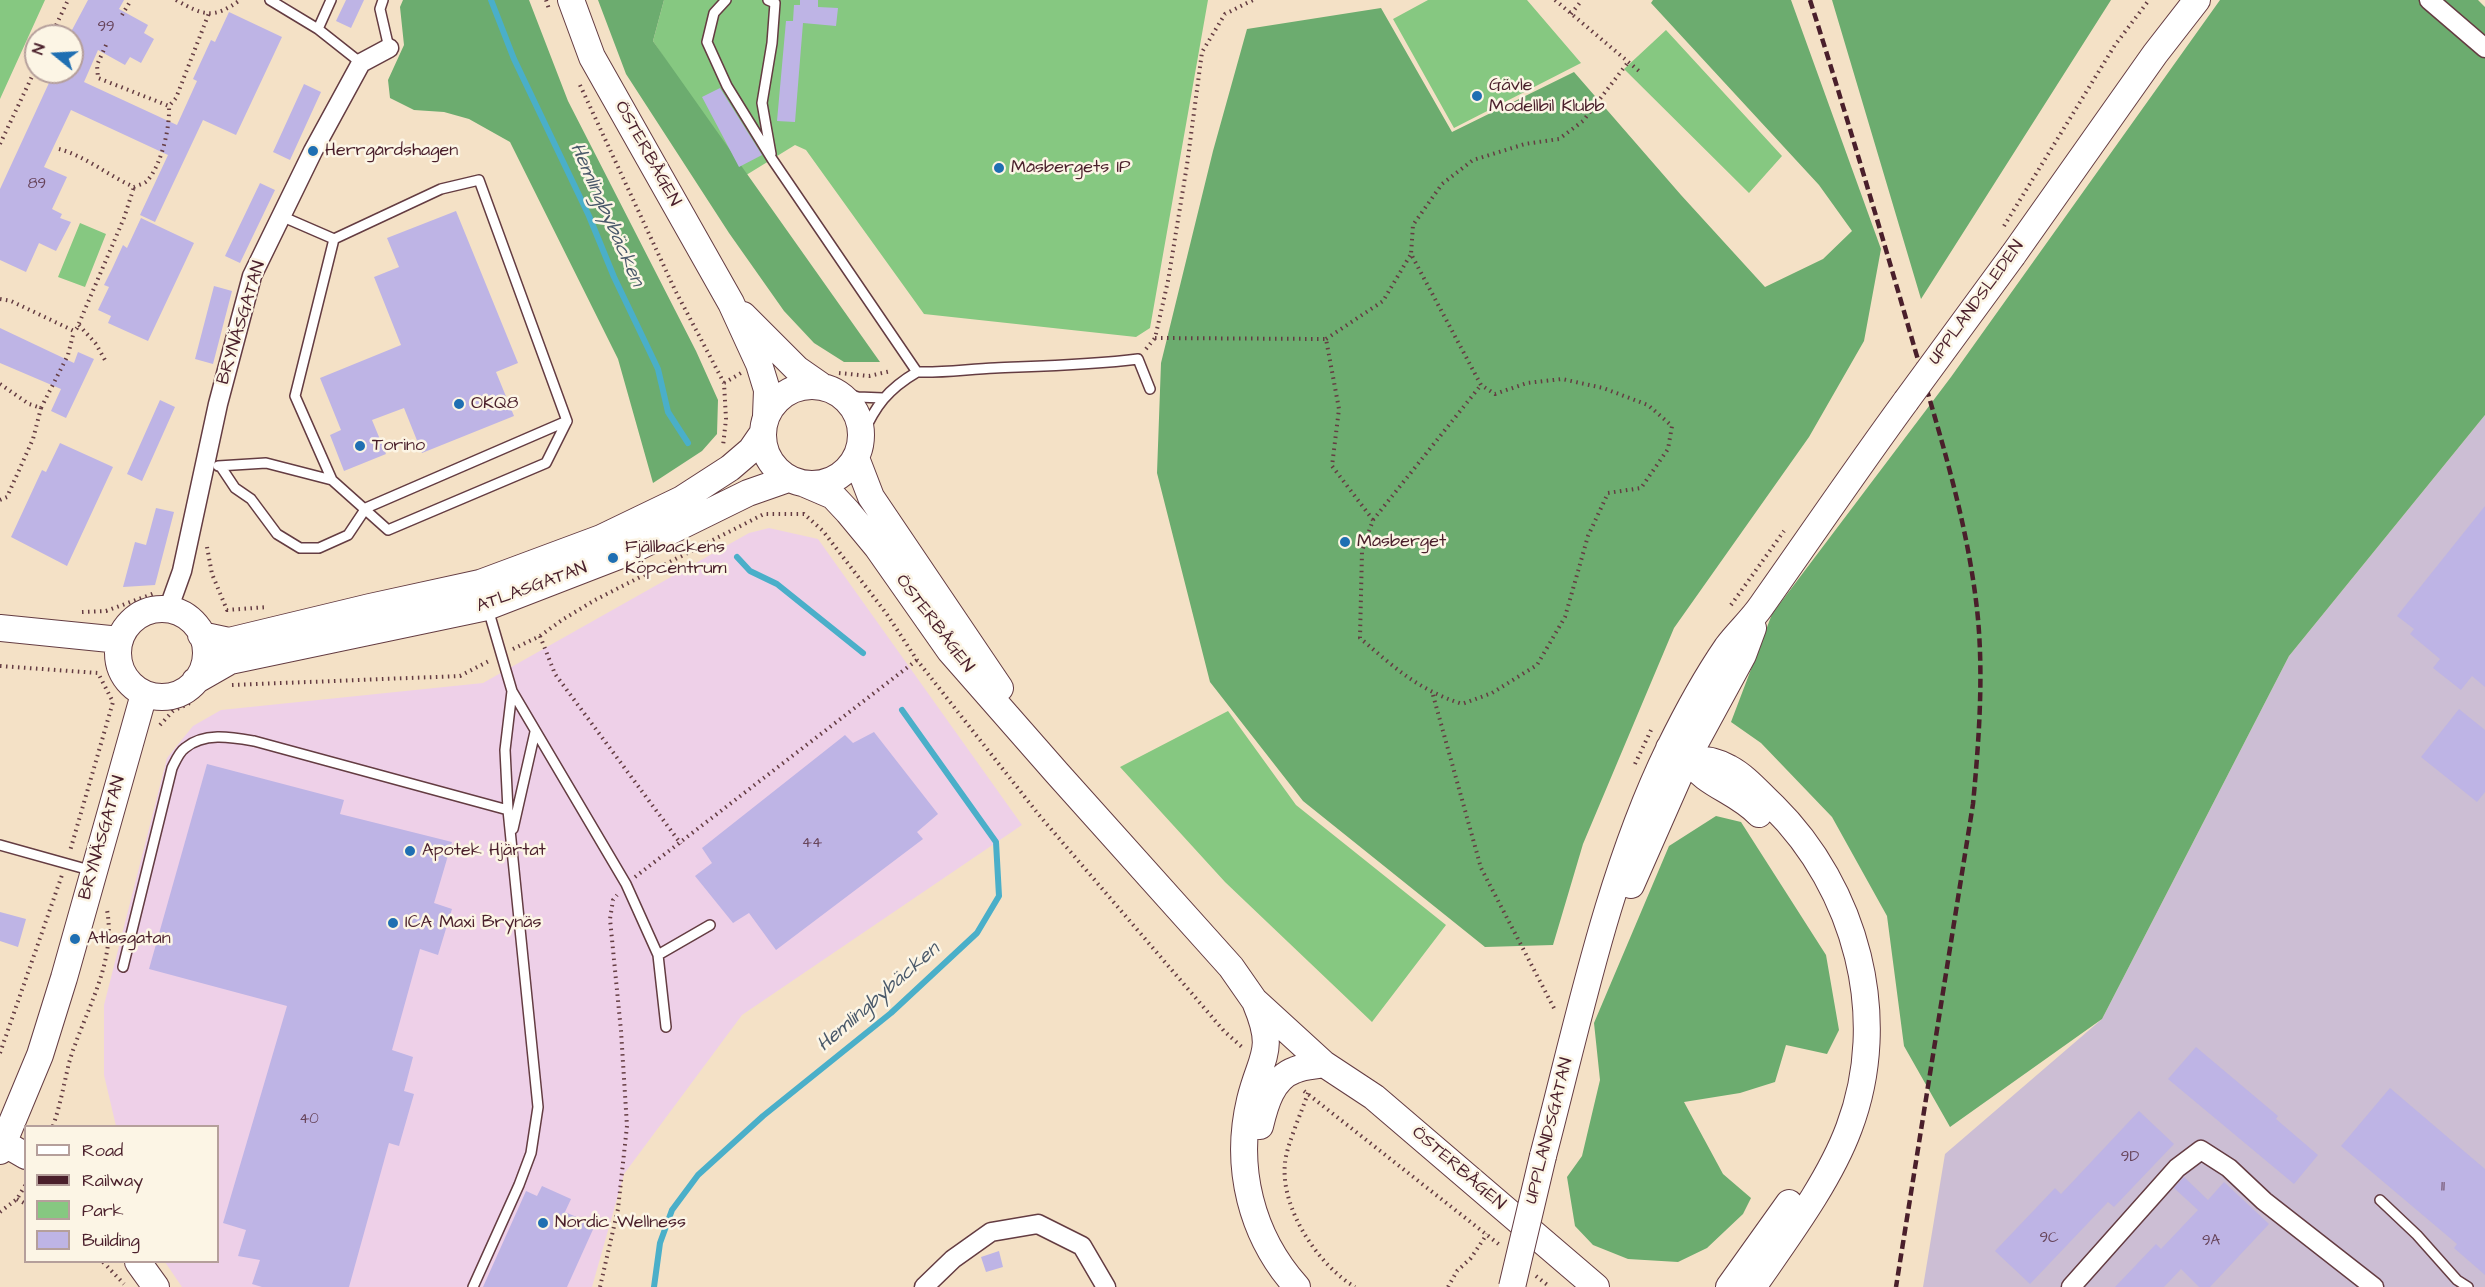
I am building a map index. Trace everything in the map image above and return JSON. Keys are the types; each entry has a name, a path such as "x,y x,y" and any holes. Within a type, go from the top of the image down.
{"main road":[{"name":"ÖSTERBÅGEN","path":"571,0 592,57 731,303 759,364 766,390 764,425"},
{"name":"UPPLANDSLEDEN","path":"1678,753 1743,655 1760,608 1906,401 2006,245 2197,0"},
{"name":"ÖSTERBÅGEN","path":"731,303 797,369 828,388"},
{"path":"805,385 828,388 848,400 857,413 859,447 840,476 823,483 796,482 774,467 765,452 764,425 775,401 790,390 805,385"},
{"name":"ATLASGATAN","path":"201,634 229,641 370,607 484,595 682,499 730,468 751,450 764,425"},
{"name":"ÖSTERBÅGEN","path":"859,447 872,497 1057,773"},
{"name":"ÖSTERBÅGEN","path":"796,482 833,495 877,547 950,651 1231,967 1254,1000 1324,1064 1374,1097 1596,1287"},
{"name":"ATLASGATAN","path":"199,690 230,661 484,595 624,554 748,493 796,482"},
{"path":"162,600 188,618 201,634 206,655 199,690 185,691 172,696 158,697 144,694 127,681 122,672 118,651 124,631 138,616 148,612 162,600"},
{"path":"0,628 120,640"},
{"name":"BRYNÄSGATAN","path":"10,1150 64,978 144,694"},
{"path":"1678,753 1703,777 1734,793 1758,812 1806,871 1834,924 1849,984 1852,1052 1846,1086 1836,1120 1821,1154 1729,1287"},
{"path":"1678,753 1710,760 1728,767 1752,785 1798,833 1817,858 1838,898 1851,930 1863,982 1867,1018 1866,1054 1860,1091 1849,1128 1834,1162 1753,1287"},
{"name":"UPPLANDSGATAN","path":"1522,1279 1543,1156 1590,975 1678,753"},
{"name":"ÖSTERBÅGEN","path":"1231,967 1265,989 1334,1053 1374,1097"},
{"path":"1254,1000 1265,1025 1267,1044 1250,1098 1244,1136 1245,1177 1252,1211 1265,1243 1284,1273 1297,1287"},
{"path":"1318,1287 1297,1263 1280,1236 1267,1205 1260,1176 1258,1137 1266,1102 1284,1077 1294,1070 1324,1064"},
{"path":"139,1263 156,1287"}],"street":[{"path":"2428,0 2485,48"},
{"path":"361,63 389,48"},
{"name":"BRYNÄSGATAN","path":"162,600 182,571 214,466 218,404 252,276 313,150 361,63"},
{"path":"2071,1287 2177,1168 2201,1150 2229,1168 2264,1201 2374,1287"},
{"path":"924,1287 953,1260 991,1232 1038,1224 1082,1246 1106,1287"}],"lane":[{"path":"270,0 318,29 361,63"},
{"path":"318,29 331,0"},
{"path":"383,0 380,9 389,48"},
{"path":"726,0 714,13 707,42 727,86 772,159 917,372"},
{"path":"768,0 775,3 772,43 762,103 772,159"},
{"path":"214,466 266,463 332,480 388,530 459,502 546,463 567,421 479,180 441,189 334,239 281,216"},
{"path":"332,480 295,396 334,239"},
{"path":"859,447 873,411 883,398 917,372 945,373 1138,359 1150,389"},
{"path":"828,388 858,397 883,398"},
{"path":"214,466 250,500 277,534 300,548 320,548 348,535 366,508 567,421"},
{"path":"484,595 512,691 626,884 658,955 666,1027"},
{"path":"472,1287 531,1153 538,1107 508,810 505,750 512,691"},
{"path":"511,838 535,732"},
{"path":"123,967 172,768 184,748 206,738 227,736 254,741 508,810"},
{"path":"0,845 93,872"},
{"path":"658,955 710,925"},
{"path":"2380,1200 2417,1235 2457,1280 2468,1287"}],"path":[{"path":"57,24 68,0"},
{"path":"122,15 131,0"},
{"path":"176,0 205,14 224,12 240,0"},
{"path":"546,0 553,19"},
{"path":"1138,359 1155,338 1168,281 1202,52 1225,14 1253,0"},
{"path":"1555,0 1639,71"},
{"path":"1571,14 1582,0"},
{"path":"2006,245 2115,45 2149,0"},
{"path":"59,149 69,152 111,177 134,187 146,182 156,163 168,130 169,106 176,98 209,13"},
{"path":"105,45 98,64 98,78 169,106"},
{"path":"1155,338 1326,339 1383,301 1411,254 1413,225 1442,184 1473,160 1526,144 1559,139 1583,121 1629,61"},
{"path":"576,78 675,290 724,383 726,419 721,456"},
{"path":"0,144 28,84"},
{"path":"0,500 7,497 33,439 41,408 68,355 74,331 79,326 124,218 134,187"},
{"path":"1411,254 1481,385 1495,394 1527,383 1562,379 1603,388 1648,405 1672,426 1668,449 1641,488 1608,493 1588,536 1565,617 1537,665 1492,693 1462,704 1432,694 1400,672 1360,638 1362,551 1373,520 1481,385"},
{"path":"0,299 11,301 74,331"},
{"path":"79,326 96,344 105,360"},
{"path":"1326,339 1339,409 1332,466 1373,520"},
{"path":"0,384 29,404 41,408"},
{"path":"222,690 231,685 460,676 540,636 596,600 764,514 804,514 823,531 886,613 917,660 1039,815 1224,1031 1263,1062"},
{"path":"212,574 227,610 271,606"},
{"path":"106,611 153,595 162,600"},
{"path":"540,636 555,674 681,844"},
{"path":"0,666 98,673 113,702"},
{"path":"161,723 199,690"},
{"path":"1432,694 1481,868 1556,1012"},
{"path":"53,1125 69,1063 97,989 106,953 109,921"},
{"path":"1284,1077 1308,1093 1505,1249"},
{"path":"1308,1093 1285,1163 1287,1188 1296,1222 1323,1259 1355,1287"},
{"path":"0,1212 16,1199 24,1187"},
{"path":"16,1199 24,1203"},
{"path":"1449,1287 1457,1271 1471,1258 1487,1234"},
{"path":"105,1263 126,1287"},
{"path":"1522,1279 1550,1287"}],"shaded area":[{"path":"2485,415 2485,1287 1923,1287 1945,1154 2102,1019 2289,656"},
{"path":"769,528 818,539 1022,825 742,1015 624,1174 592,1287 182,1287 166,1263 219,1263 219,1125 116,1125 104,1075 104,1005 167,758 193,726 221,710 483,683 749,533"}],"green space":[{"path":"0,0 45,0 34,24 24,24 24,46 0,99"},
{"path":"403,0 529,0 568,101 696,351 718,400 717,434 702,451 653,483 618,359 510,142 469,119 444,112 414,110 390,98 388,80 404,45 400,7"},
{"path":"598,0 664,0 653,41 880,362 844,362 814,343 784,311 729,233 626,74"},
{"name":"Måsbergets IP","path":"664,0 1208,0 1150,328 1136,337 924,314 806,150 795,145 743,177 653,41"},
{"name":"Gävle Modellbil Klubb","path":"1428,0 1527,0 1581,63 1454,128 1393,19"},
{"path":"1653,0 1791,0 1881,249 1864,341 1809,437 1674,628 1583,844 1553,945 1485,947 1303,801 1210,682 1157,473 1161,363 1213,151 1247,29 1381,8 1452,132 1574,72 1765,287 1823,259 1852,231 1819,185 1651,3"},
{"path":"1832,0 2111,0 1921,299"},
{"path":"2220,0 2478,0 2485,7 2485,415 2289,656 2102,1019 1950,1127 1904,1046 1887,916 1832,817 1761,743 1731,722 1772,614 1951,377"},
{"path":"1666,30 1782,156 1749,193 1624,69"},
{"path":"80,223 106,234 85,287 58,277"},
{"path":"1228,711 1296,805 1446,925 1372,1022 1225,882 1120,767"},
{"path":"1716,816 1741,822 1826,955 1839,1030 1827,1054 1786,1045 1775,1082 1740,1093 1684,1102 1723,1174 1751,1198 1743,1214 1707,1248 1678,1262 1628,1259 1593,1245 1575,1226 1567,1177 1582,1156 1600,1080 1594,1023 1669,846"}],"building":[{"path":"88,0 124,0 119,9 148,25 144,33 154,39 141,63 130,57 125,65 98,50 84,82 84,24 75,24"},
{"path":"346,0 364,0 351,28 336,21"},
{"path":"800,0 818,0 818,7 838,8 836,26 803,23 795,122 777,121 786,21 793,21 794,5 800,5"},
{"path":"229,12 282,37 236,135 203,120 155,222 140,215 168,155 71,110 44,167 67,177 52,209 62,214 60,218 71,222 56,251 39,243 26,272 0,260 0,189 48,84 84,84 84,82 177,125 197,81 193,79 211,40 215,42"},
{"path":"304,84 321,92 290,160 273,152"},
{"path":"720,88 762,155 739,167 702,97"},
{"path":"260,183 275,190 240,263 225,256"},
{"path":"456,211 518,363 496,372 514,416 422,453 404,408 372,420 386,454 344,471 330,435 341,430 320,378 401,345 374,277 399,267 387,238"},
{"path":"141,218 194,243 148,341 108,323 111,316 98,310 109,287 104,285 123,245 127,248"},
{"path":"214,286 232,291 213,364 195,359"},
{"path":"0,328 74,363 78,352 94,359 66,418 51,411 61,389 0,363"},
{"path":"160,400 175,407 142,481 127,474"},
{"path":"60,443 113,467 67,566 11,537 42,470 46,472"},
{"path":"2485,506 2485,687 2472,676 2461,690 2433,668 2440,659 2410,634 2414,629 2397,616"},
{"path":"156,508 174,512 155,585 123,587 135,542 146,545"},
{"path":"2459,709 2485,730 2485,792 2477,802 2421,757"},
{"path":"874,732 938,814 917,832 923,839 776,950 749,913 733,923 695,876 712,863 702,848 845,735 853,743"},
{"path":"207,764 344,800 340,814 452,842 434,903 452,909 438,955 420,949 392,1050 413,1057 404,1091 414,1094 399,1146 389,1143 349,1287 262,1287 252,1284 260,1260 238,1256 246,1230 223,1223 287,1006 149,969"},
{"path":"0,912 26,919 18,947 0,941"},
{"path":"2196,1047 2278,1116 2276,1119 2318,1155 2294,1184 2168,1079"},
{"path":"2390,1088 2485,1169 2485,1275 2454,1248 2457,1244 2341,1146"},
{"path":"2139,1111 2174,1144 2114,1207 2108,1202 2030,1284 1995,1251 2055,1188 2061,1194"},
{"path":"2184,1177 2208,1200 2224,1182 2269,1224 2210,1287 2199,1287 2181,1269 2164,1287 2115,1287 2156,1244 2161,1249 2198,1210 2174,1188"},
{"path":"542,1186 571,1199 565,1212 595,1225 567,1287 483,1287 526,1191 537,1196"},
{"path":"999,1251 1003,1267 986,1272 981,1257"}],"waterway":[{"name":"Hemlingbybäcken","path":"491,0 514,59 589,216 614,277 658,369 668,412 688,443"},
{"name":"Hemlingbybäcken","path":"737,557 750,571 777,584 863,653"},
{"name":"Hemlingbybäcken","path":"654,1287 660,1243 672,1210 698,1175 763,1116 891,1013 977,933 999,896 996,842 902,710"}],"railway":[{"path":"1810,0 1935,416 1967,544 1979,633 1980,706 1973,804 1896,1287"}],"place":[{"name":"Gävle Modellbil Klubb","path":"1477,96"},
{"name":"Herrgårdshagen","path":"313,151"},
{"name":"Måsbergets IP","path":"999,168"},
{"name":"OKQ8","path":"459,404"},
{"name":"Torino","path":"360,446"},
{"name":"Måsberget","path":"1345,542"},
{"name":"Fjällbackens Köpcentrum","path":"613,558"},
{"name":"Apotek Hjärtat","path":"410,851"},
{"name":"ICA Maxi Brynäs","path":"393,923"},
{"name":"Atlasgatan","path":"75,939"},
{"name":"Nordic Wellness","path":"543,1223"}]}
